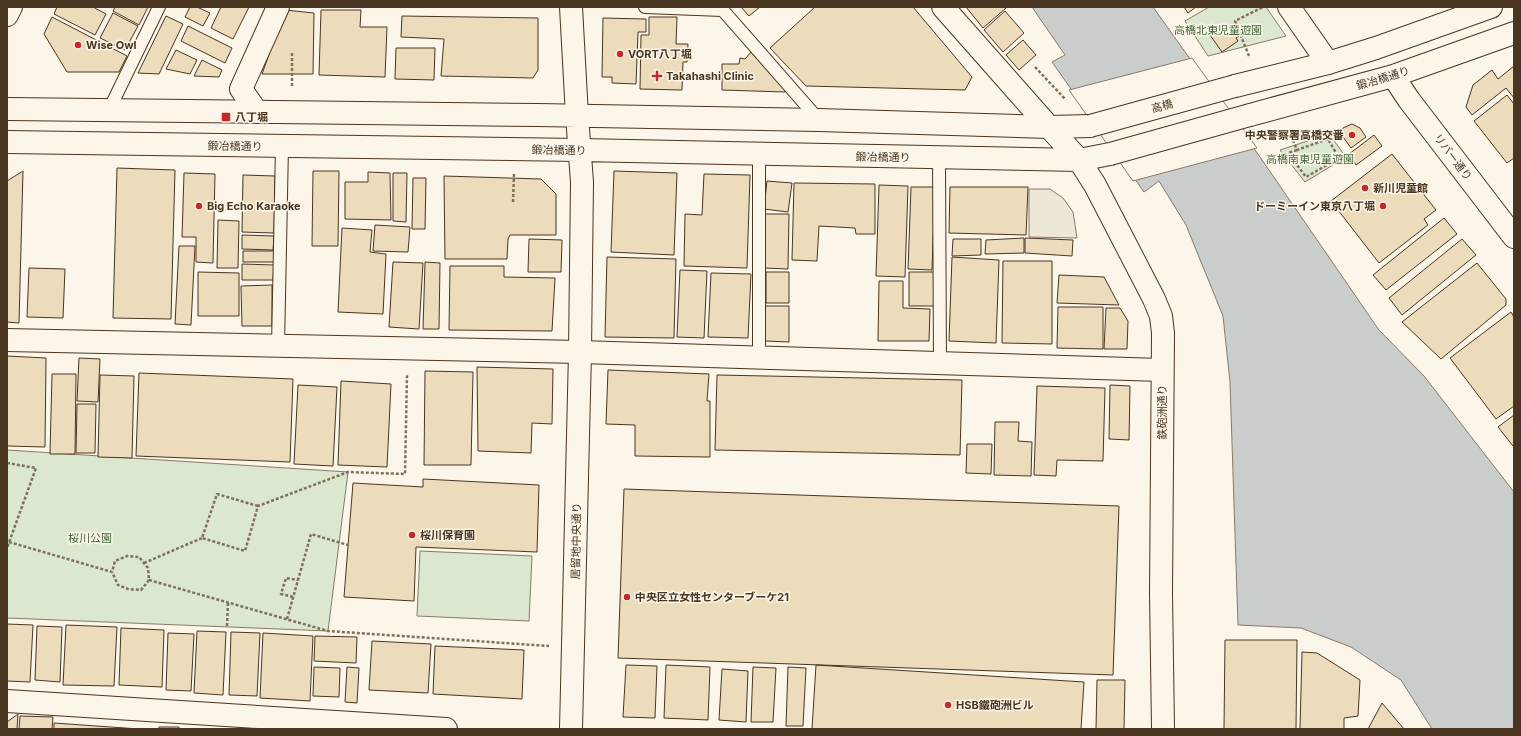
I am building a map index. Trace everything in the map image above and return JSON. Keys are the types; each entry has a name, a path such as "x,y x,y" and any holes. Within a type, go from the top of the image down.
{"street":[{"path":"7,16 11,7"},
{"path":"257,112 241,89 278,7"},
{"name":"居留地中央通り","path":"571,7 582,182 580,352 571,729"},
{"name":"鉄砲洲通り","path":"943,7 1079,160 1095,185 1161,316 1163,333 1163,729"},
{"path":"1289,7 1328,63 1376,48 1458,13 1491,7"},
{"name":"鍛冶橋通り","path":"7,142 580,150 1079,160 1110,154 1393,76 1514,33"},
{"name":"高橋","path":"1049,127 1090,126 1235,86 1328,63"},
{"name":"リバー通り","path":"1393,76 1409,100 1514,237"},
{"path":"7,109 819,120 1049,127"},
{"path":"7,340 278,347 580,352 1162,370"},
{"path":"7,701 289,724 446,729"}],"lane":[{"path":"108,110 159,7"},
{"path":"645,7 721,8 794,94 819,120"},
{"path":"278,347 282,146"},
{"path":"758,358 759,154"},
{"path":"939,158 940,363"}],"path":[{"path":"1250,57 1235,21 1263,7"},
{"path":"292,54 292,90"},
{"path":"1035,67 1066,100"},
{"path":"1289,131 1297,150"},
{"path":"1328,139 1339,158 1306,177 1288,153 1297,150 1328,139"},
{"path":"513,202 514,172"},
{"path":"202,538 217,494 258,506 348,472 405,474 407,372"},
{"path":"7,463 36,468 7,548"},
{"path":"144,563 202,538 245,550 258,506"},
{"path":"286,619 311,534 348,545"},
{"path":"9,542 112,572"},
{"path":"127,556 139,557 148,568 149,580 141,590 128,589 118,585 112,572 114,561 127,556"},
{"path":"293,597 281,594 286,578 298,580"},
{"path":"149,580 328,630 573,648"},
{"path":"227,626 228,602"}],"green space":[{"name":"高橋北東児童遊園","path":"1209,7 1266,7 1286,36 1208,56 1185,21"},
{"name":"高橋南東児童遊園","path":"1329,134 1346,157 1305,182 1280,150"},
{"name":"桜川公園","path":"7,450 348,472 328,631 7,618"},
{"path":"420,551 532,556 529,621 417,616"}],"shaded area":[{"path":"1032,7 1153,7 1260,157 1379,330 1424,376 1514,492 1514,729 1432,729 1401,680 1351,647 1301,628 1238,625 1230,382 1223,316 1186,225 1159,181 1144,192 1052,62 1065,55"},
{"path":"1029,189 1050,189 1063,198 1073,212 1077,238 1029,237"}],"pier":[{"path":"1192,58 1257,148 1133,181 1069,90"}],"building":[{"path":"57,7 93,7 106,14 95,35 54,14"},
{"path":"115,7 148,7 139,25 113,11"},
{"path":"190,7 197,7 210,13 203,26 185,17"},
{"path":"221,7 249,7 233,39 211,28"},
{"path":"741,7 760,7 749,16"},
{"path":"815,7 913,7 972,77 965,90 806,86 770,48"},
{"path":"966,7 1005,7 1006,8 983,28"},
{"path":"1184,7 1196,7 1188,13"},
{"path":"285,10 314,13 313,74 262,74"},
{"path":"321,10 361,10 360,27 387,27 385,77 319,75"},
{"path":"1005,11 1024,33 1003,52 984,30"},
{"path":"113,13 138,26 125,50 100,38"},
{"path":"166,16 183,24 159,74 138,73"},
{"path":"402,16 538,18 538,70 533,78 441,76 444,39 401,37"},
{"name":"Wise Owl","path":"52,17 127,56 119,72 67,72 44,34"},
{"path":"649,17 677,17 676,44 688,44 687,62 683,62 682,90 640,89 641,35 649,35"},
{"name":"VORT八丁堀","path":"603,18 646,19 646,32 638,32 636,84 612,83 612,77 602,77"},
{"path":"1226,24 1228,27 1232,25 1239,36 1236,38 1238,41 1222,52 1210,35"},
{"path":"188,26 232,48 225,63 181,41"},
{"path":"1023,40 1036,55 1019,70 1006,55"},
{"path":"396,48 435,48 434,80 395,79"},
{"path":"176,50 197,60 190,74 166,69"},
{"path":"751,52 785,90 785,92 722,90 722,64 739,64 740,58 745,59"},
{"path":"202,60 222,70 219,77 194,76"},
{"path":"1514,66 1514,98 1506,88 1472,115 1466,107 1473,85 1492,70 1498,79"},
{"path":"1507,95 1514,104 1514,158 1507,163 1474,121"},
{"path":"1352,124 1360,128 1366,137 1351,148 1341,134 1343,128"},
{"path":"1374,135 1382,146 1356,165 1349,154"},
{"name":"ドーミーイン東京八丁堀","path":"1392,154 1436,210 1424,219 1428,225 1379,263 1331,201"},
{"path":"117,168 175,170 171,319 113,318"},
{"path":"23,171 19,323 7,322 7,181"},
{"path":"313,171 339,171 338,246 312,246"},
{"path":"614,171 677,173 674,255 611,252"},
{"path":"368,172 390,173 391,220 345,219 345,182 368,182"},
{"name":"Big Echo Karaoke","path":"184,173 215,174 213,263 196,262 196,237 182,237"},
{"path":"393,173 407,173 406,222 393,221"},
{"path":"704,174 750,175 747,268 684,266 685,214 702,215"},
{"path":"243,175 275,176 274,233 242,232"},
{"path":"444,176 541,179 556,194 556,235 510,235 508,239 507,259 445,259"},
{"path":"413,178 426,178 425,229 412,229"},
{"path":"767,181 792,183 788,212 764,209"},
{"path":"794,183 875,184 875,234 856,234 855,228 819,226 817,261 792,260"},
{"path":"879,185 908,186 905,277 876,276"},
{"path":"911,187 935,187 932,270 908,269"},
{"path":"950,187 1028,187 1026,235 949,233"},
{"path":"765,214 789,214 788,269 764,268"},
{"path":"1444,218 1457,234 1386,290 1373,275"},
{"path":"218,220 239,221 238,268 217,268"},
{"path":"375,225 410,227 408,252 373,251"},
{"path":"342,228 372,230 370,252 386,254 383,314 338,312"},
{"path":"242,235 274,236 273,250 242,249"},
{"path":"1024,238 1024,253 985,254 986,240"},
{"path":"1025,238 1073,240 1072,256 1025,253"},
{"path":"529,239 562,240 561,272 528,272"},
{"path":"953,239 981,239 981,255 952,256"},
{"path":"1462,239 1476,255 1402,315 1389,298"},
{"path":"179,246 195,246 191,325 175,324"},
{"path":"243,251 274,251 274,262 243,262"},
{"path":"607,257 676,259 674,338 605,337"},
{"path":"952,257 999,260 996,343 949,341"},
{"path":"1003,261 1052,261 1052,344 1002,343"},
{"path":"393,262 423,263 419,329 389,327"},
{"path":"425,262 440,263 439,329 423,329"},
{"path":"1477,263 1506,299 1506,305 1441,359 1402,322"},
{"path":"242,264 274,265 273,280 242,280"},
{"path":"450,266 504,266 504,277 555,278 552,331 449,330"},
{"path":"29,268 65,269 63,318 27,317"},
{"path":"680,270 707,271 704,338 677,337"},
{"path":"198,272 239,273 239,316 198,316"},
{"path":"766,272 789,272 789,303 766,303"},
{"path":"909,272 934,272 934,306 909,306"},
{"path":"711,273 751,274 748,338 708,337"},
{"path":"1059,275 1104,277 1119,305 1057,303"},
{"path":"879,281 903,281 903,308 930,309 929,341 878,341"},
{"path":"272,285 272,326 242,326 241,286"},
{"path":"765,306 789,306 789,342 765,341"},
{"path":"1058,307 1103,307 1103,349 1057,348"},
{"path":"1106,308 1120,308 1128,321 1127,349 1104,349"},
{"path":"1511,312 1514,317 1514,406 1496,419 1450,358"},
{"path":"7,356 46,358 45,447 7,446"},
{"path":"79,358 100,359 98,402 77,401"},
{"path":"477,367 553,369 552,424 532,423 531,453 478,451"},
{"path":"608,370 709,374 707,401 710,401 710,457 635,456 635,425 606,424"},
{"path":"425,371 473,372 471,465 424,465"},
{"path":"139,373 293,379 290,462 136,456"},
{"path":"52,374 76,374 75,454 50,454"},
{"path":"100,375 134,376 132,458 98,457"},
{"path":"717,375 962,380 960,455 715,450"},
{"path":"341,381 391,384 387,467 338,465"},
{"path":"298,385 337,387 333,466 294,464"},
{"path":"1110,385 1130,386 1129,440 1109,439"},
{"path":"1037,386 1105,388 1103,461 1057,460 1056,476 1034,475"},
{"path":"77,404 96,404 95,453 76,453"},
{"path":"1514,415 1514,445 1513,446 1498,427"},
{"path":"995,422 1019,422 1018,441 1032,442 1031,476 994,475"},
{"path":"967,444 992,444 991,474 966,473"},
{"path":"423,479 539,485 537,552 416,547 414,601 344,597 353,483 423,487"},
{"path":"624,489 1119,506 1113,675 618,658"},
{"path":"7,624 33,625 30,682 7,681"},
{"path":"66,625 117,627 114,686 63,685"},
{"path":"37,626 62,627 60,682 35,680"},
{"path":"121,628 164,630 162,687 119,685"},
{"path":"197,631 226,632 223,695 194,693"},
{"path":"231,632 260,633 257,696 229,695"},
{"path":"168,633 194,634 191,691 166,690"},
{"path":"263,633 313,636 310,701 260,698"},
{"path":"315,636 357,637 356,663 314,661"},
{"path":"1225,640 1297,640 1296,729 1224,729"},
{"path":"372,641 431,644 428,693 369,690"},
{"path":"435,646 524,650 522,699 433,694"},
{"path":"1302,652 1317,653 1360,680 1358,716 1344,718 1344,729 1300,729"},
{"path":"626,665 657,666 655,718 623,717"},
{"path":"666,665 710,667 708,720 664,718"},
{"name":"HSB鐵砲洲ビル","path":"816,665 1084,682 1081,729 812,729"},
{"path":"314,667 340,668 339,697 313,696"},
{"path":"347,667 359,668 357,703 345,702"},
{"path":"753,667 776,668 773,722 751,722"},
{"path":"788,667 806,668 803,726 786,726"},
{"path":"722,669 748,671 746,722 719,720"},
{"path":"1097,680 1125,680 1124,729 1096,729"},
{"path":"1382,703 1404,729 1368,729"},
{"path":"18,714 17,729 7,729 7,722"},
{"path":"20,716 53,717 52,729 19,729"},
{"path":"54,723 139,729 54,729"},
{"path":"159,727 179,727 179,729 158,729"}],"place":[{"name":"Wise Owl","path":"78,45"},
{"name":"VORT八丁堀","path":"620,54"},
{"name":"Takahashi Clinic","path":"657,76"},
{"name":"八丁堀","path":"226,117"},
{"name":"中央警察署高橋交番","path":"1352,135"},
{"name":"新川児童館","path":"1365,188"},
{"name":"Big Echo Karaoke","path":"199,206"},
{"name":"ドーミーイン東京八丁堀","path":"1383,206"},
{"name":"桜川保育園","path":"412,535"},
{"name":"中央区立女性センターブーケ21","path":"627,597"},
{"name":"HSB鐵砲洲ビル","path":"948,705"}]}
